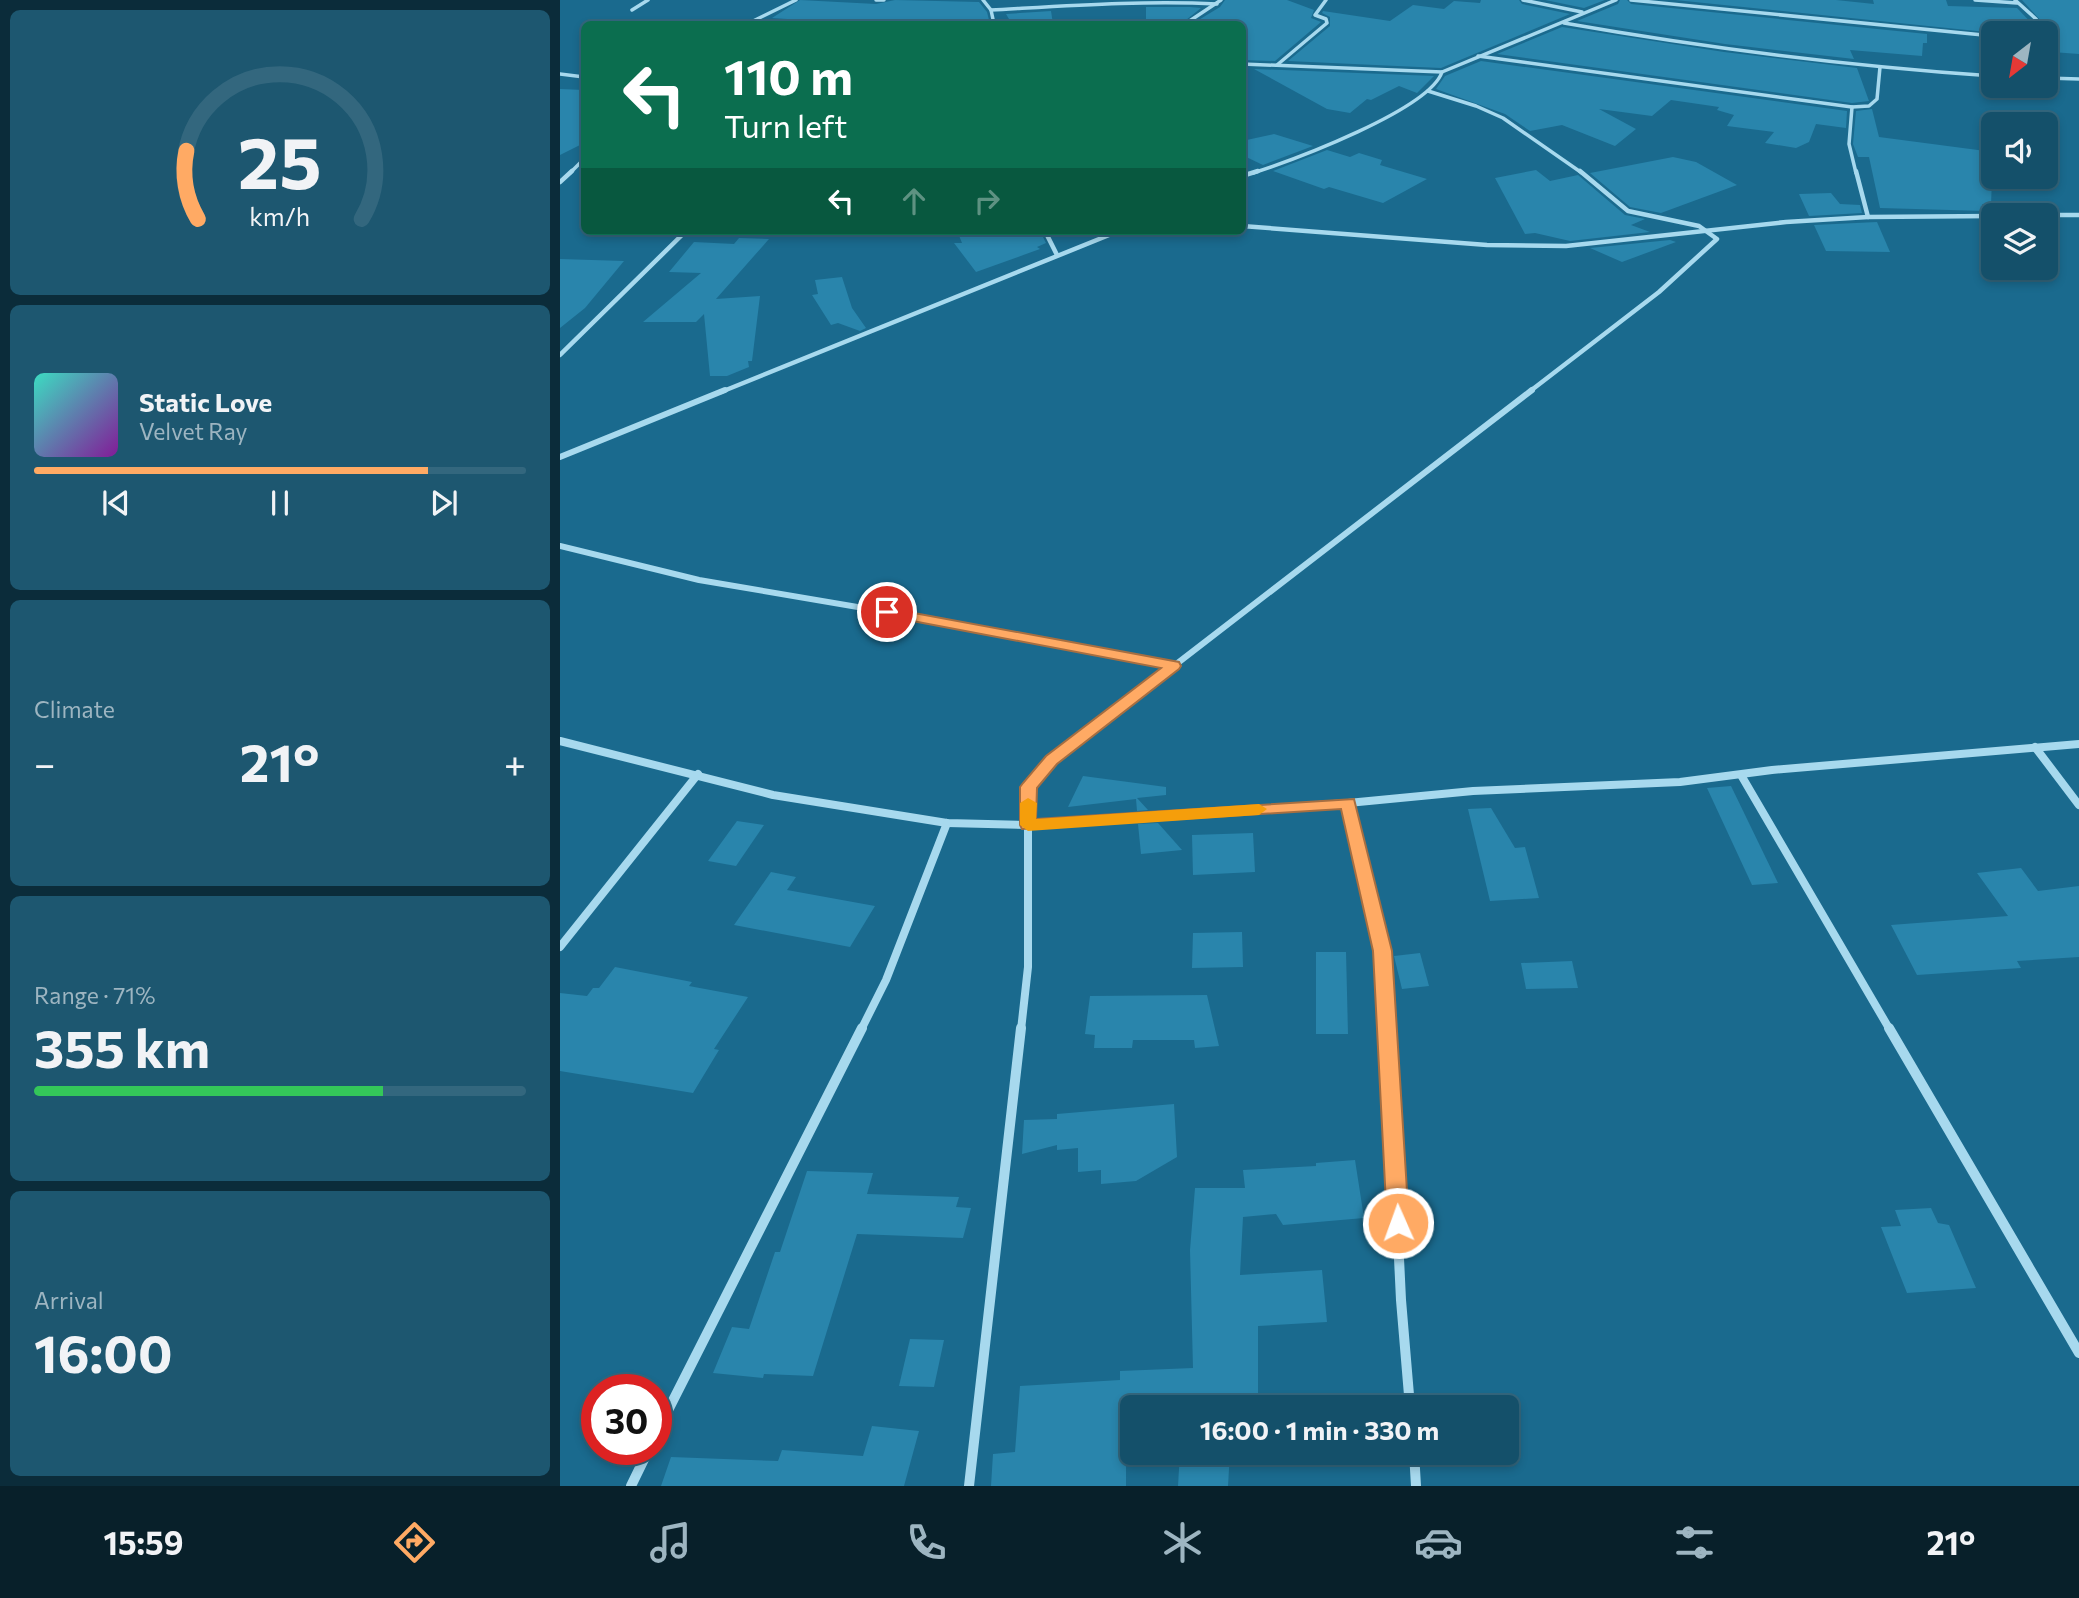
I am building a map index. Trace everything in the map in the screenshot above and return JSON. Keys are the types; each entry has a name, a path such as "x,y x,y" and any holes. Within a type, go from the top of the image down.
{"street":[{"path":"632,10 648,0"},
{"path":"753,21 796,0"},
{"path":"876,0 884,0"},
{"path":"983,0 991,10 993,21"},
{"path":"1190,21 1221,0"},
{"path":"1278,65 1327,23 1326,19 1315,15 1326,0"},
{"path":"1523,0 1583,12"},
{"path":"1246,64 1442,72 1616,0"},
{"path":"1631,0 1981,35"},
{"path":"1975,0 2016,1 2037,21"},
{"path":"991,10 1152,2 1217,4"},
{"path":"1564,23 1653,38 1880,67 1981,75"},
{"path":"1478,56 1852,107 1869,106 1877,99 1880,67"},
{"path":"1246,175 1283,163 1382,120 1416,101 1439,81 1442,72"},
{"path":"560,74 581,77"},
{"path":"2058,78 2079,79"},
{"path":"969,1486 1028,967 1028,787 1052,760 1659,292 1717,239 1709,229 1629,212 1610,200 1582,172 1503,118 1472,104 1428,91"},
{"path":"1852,107 1849,144 1868,217"},
{"path":"560,182 581,162"},
{"path":"2058,215 2079,215"},
{"path":"1246,226 1487,245 1566,246 1709,229 1868,217 1981,216"},
{"path":"560,355 682,235"},
{"path":"1047,235 1057,255"},
{"path":"560,457 1109,235"},
{"path":"560,546 699,580 940,621 1173,666"},
{"path":"560,741 773,795 947,823 1028,825 1348,803 1473,791 1680,782 2079,744"},
{"path":"2035,747 2079,805"},
{"path":"560,947 698,774"},
{"path":"1741,775 2079,1353"},
{"path":"1348,803 1383,951 1393,1093 1401,1300 1409,1395"},
{"path":"672,1402 886,980 947,823"},
{"path":"631,1486 641,1465"},
{"path":"1414,1465 1416,1486"}],"building":[{"path":"800,0 876,4 895,0 979,2 987,12 989,20 818,21 772,18"},
{"path":"1225,0 1287,0 1314,10 1311,18 1321,22 1275,61 1246,60 1246,21 1197,21 1220,7"},
{"path":"1481,0 1519,0 1522,4 1570,14 1441,68 1288,61 1330,26 1330,17 1322,13 1323,11 1390,21 1413,5 1444,9 1454,1 1480,3"},
{"path":"1545,0 1605,0 1584,8"},
{"path":"1620,0 1627,0 1631,4 1927,34 1927,43 1923,43 1922,56 1850,50 1854,59 1725,44 1577,21 1618,4"},
{"path":"1675,0 1836,0 1874,4 1873,0 1946,0 1948,6 2017,8 2029,21 1981,21 1981,31"},
{"path":"2022,0 2079,0 2079,54 2058,52 2058,21 2041,21"},
{"path":"1146,7 1201,8 1185,21 1146,21"},
{"path":"1051,11 1053,21 1010,21 1006,14"},
{"path":"1562,27 1724,52 1857,68 1869,101 1852,103 1497,54"},
{"path":"1481,61 1847,111 1846,128 1816,124 1809,142 1796,148 1765,143 1774,132 1727,126 1734,115 1717,110 1719,107 1671,100 1652,116 1599,109 1636,129 1615,146 1562,125 1530,131 1505,114 1436,89 1445,76"},
{"path":"1254,69 1434,76 1417,93 1399,86 1371,100 1367,99 1350,113 1327,109"},
{"path":"560,89 581,90 581,144 560,155"},
{"path":"1872,109 1879,137 1981,150 1981,189 1992,189 1991,203 1981,203 1981,211 1880,208 1869,157 1858,157 1853,144 1856,111"},
{"path":"1274,134 1313,146 1263,165 1246,157 1246,140"},
{"path":"1327,150 1350,157 1359,153 1382,160 1380,165 1427,179 1383,203 1329,187 1324,189 1273,171"},
{"path":"1673,157 1696,162 1737,185 1661,213 1630,207 1590,173"},
{"path":"1536,170 1550,181 1578,175 1625,215 1645,219 1631,225 1650,232 1570,241 1535,233 1525,234 1495,178"},
{"path":"1831,193 1840,204 1860,205 1862,213 1809,216 1799,194"},
{"path":"1877,222 1890,252 1826,251 1814,225"},
{"path":"959,235 1042,235 1046,243 1037,247 1040,249 976,272 954,243 962,243"},
{"path":"739,238 769,239 716,299 760,296 752,361 748,361 749,367 727,376 710,376 704,314 696,322 643,322 701,273 669,272 694,242 734,244"},
{"path":"1670,240 1676,242 1622,262 1590,248"},
{"path":"560,259 624,261 585,308 560,328"},
{"path":"842,277 852,308 866,328 860,331 838,323 831,325 812,295 818,294 815,280"},
{"path":"1083,776 1166,787 1166,795 1137,798 1148,810 1137,811 1136,799 1068,807"},
{"path":"1731,786 1778,883 1752,885 1707,788"},
{"path":"1491,808 1515,848 1525,847 1539,898 1490,901 1468,809"},
{"path":"737,821 764,825 736,866 708,861"},
{"path":"1158,823 1182,850 1141,854 1138,824"},
{"path":"1253,833 1255,872 1193,875 1192,835"},
{"path":"2021,868 2038,891 2079,886 2079,957 2017,961 2021,968 1917,975 1891,925 2008,916 1977,873"},
{"path":"771,872 796,877 787,890 875,906 850,947 734,925"},
{"path":"1242,932 1243,967 1192,968 1193,933"},
{"path":"1316,952 1346,952 1348,1034 1316,1034"},
{"path":"1420,953 1429,986 1402,989 1394,956"},
{"path":"1572,961 1578,988 1526,989 1521,963"},
{"path":"615,967 692,982 689,986 748,997 714,1049 719,1050 693,1093 560,1071 560,993 587,996 593,988 599,988"},
{"path":"1207,995 1219,1046 1195,1048 1194,1040 1133,1040 1132,1048 1094,1048 1095,1035 1085,1034 1090,996"},
{"path":"1174,1104 1177,1157 1136,1181 1101,1184 1101,1170 1078,1172 1078,1148 1057,1150 1057,1145 1022,1154 1024,1120 1057,1119 1057,1114"},
{"path":"1355,1160 1364,1218 1283,1225 1276,1214 1243,1217 1240,1275 1322,1270 1327,1322 1258,1326 1258,1395 1120,1395 1120,1465 1126,1465 1126,1486 991,1486 993,1454 1015,1452 1020,1386 1120,1380 1120,1371 1193,1368 1190,1250 1195,1188 1245,1188 1243,1170 1316,1166 1316,1163"},
{"path":"807,1171 873,1173 867,1194 959,1197 956,1207 971,1208 963,1238 857,1234 813,1376 764,1374 763,1378 713,1373 732,1327 749,1329 775,1252 780,1252"},
{"path":"1931,1208 1938,1223 1949,1225 1976,1288 1907,1293 1881,1227 1901,1226 1895,1210"},
{"path":"910,1339 944,1340 934,1387 899,1386"},
{"path":"872,1426 919,1431 904,1486 661,1486 668,1465 672,1465 672,1457 778,1461 782,1450 863,1456"},
{"path":"1179,1465 1229,1465 1228,1486 1178,1486"}],"slow traffic":[{"path":"1028,803 1028,825 1259,809"}],"route":[{"path":"887,612 1173,666 1052,760 1028,787 1028,825 1348,803 1383,951 1393,1093 1398,1223"}]}
